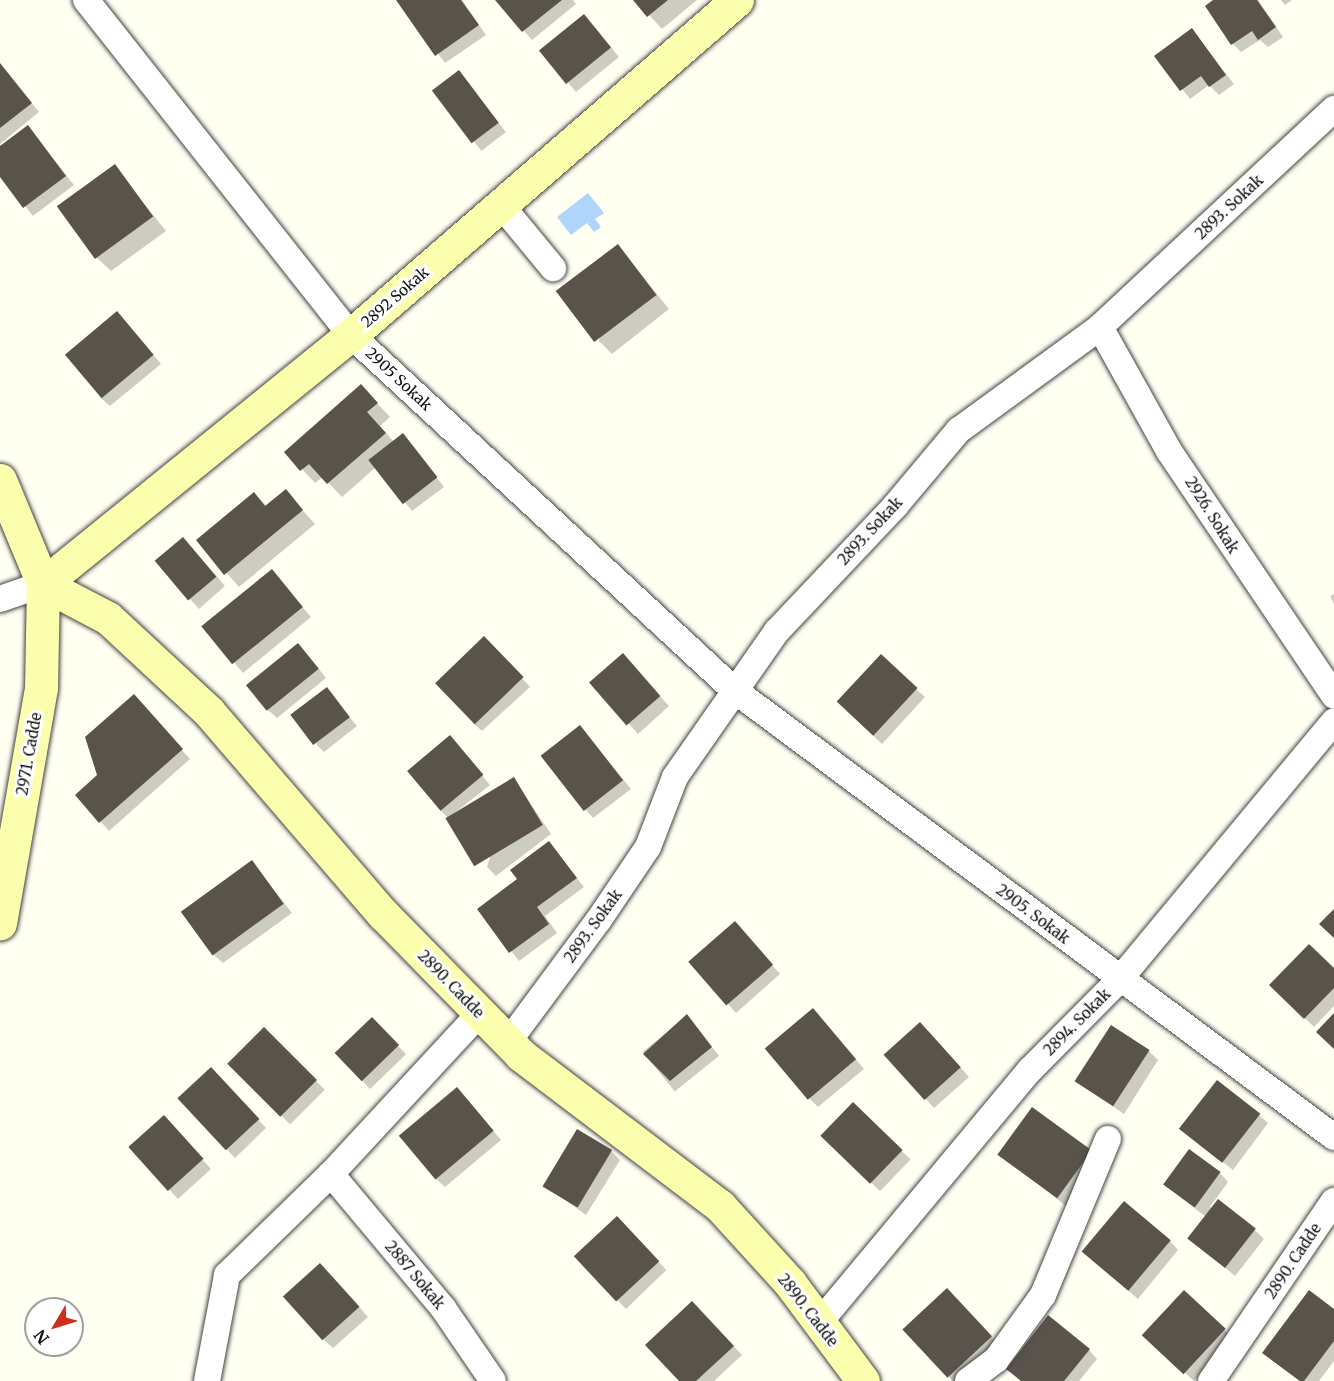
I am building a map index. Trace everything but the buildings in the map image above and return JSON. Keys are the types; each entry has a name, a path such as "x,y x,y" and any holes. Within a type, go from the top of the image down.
{"street":[{"name":"2905 Sokak","path":"86,0 351,335 734,690"},
{"name":"2892 Sokak","path":"43,584 351,335 737,0"},
{"name":"2893. Sokak","path":"508,1042 598,921 648,847 675,777 777,631 896,505 959,430 1100,327 1334,109"},
{"path":"501,205 553,268"},
{"name":"2926. Sokak","path":"1100,327 1169,451 1334,696"},
{"path":"0,480 43,584 0,599"},
{"name":"2971. Cadde","path":"0,923 41,688 43,584"},
{"name":"2890. Cadde","path":"43,584 108,618 209,712 383,914 508,1042 720,1206 819,1323 863,1381"},
{"name":"2905. Sokak","path":"734,690 1334,1137"},
{"name":"2894. Sokak","path":"819,1323 1030,1070 1120,979 1334,721"},
{"path":"207,1381 227,1275 331,1174 480,1013"},
{"path":"968,1381 996,1360 1043,1295 1108,1139"},
{"name":"2887 Sokak","path":"331,1174 443,1308 493,1381"},
{"name":"2890. Cadde","path":"1211,1381 1334,1201"}],"water":[{"path":"588,193 604,213 595,219 601,227 594,232 587,223 571,235 557,217"}]}
